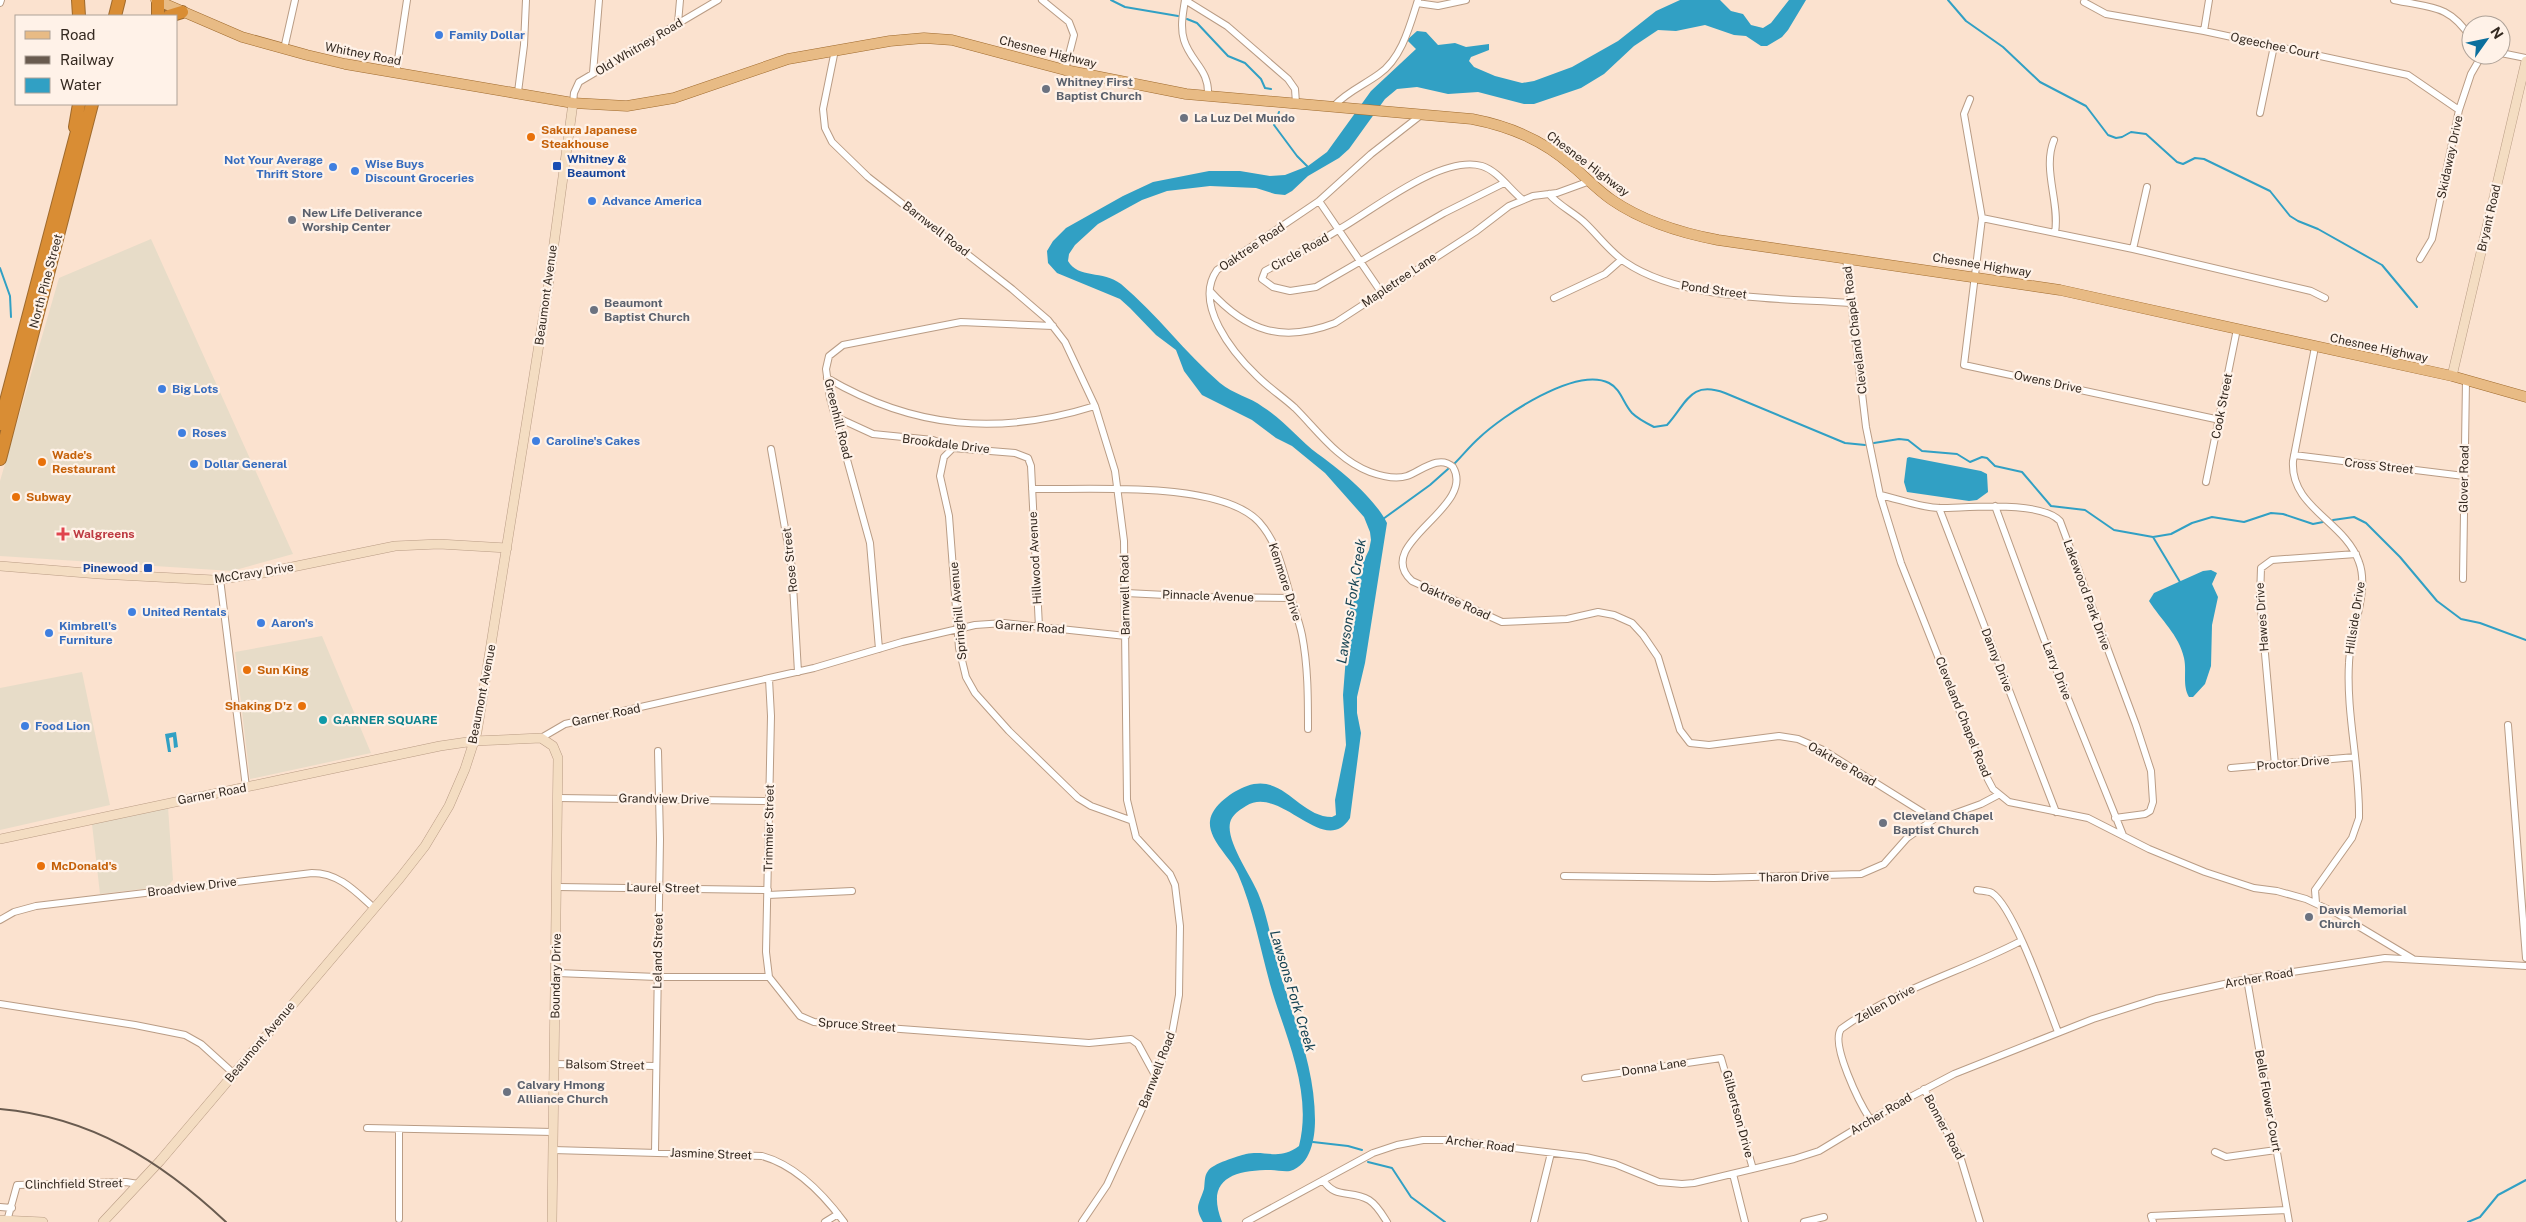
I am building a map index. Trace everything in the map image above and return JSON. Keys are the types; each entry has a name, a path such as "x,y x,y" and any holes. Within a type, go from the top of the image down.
{"highway":[{"path":"78,0 79,15"},
{"path":"157,0 158,15"},
{"path":"108,15 116,1"},
{"path":"115,15 116,1"},
{"path":"172,15 182,12"},
{"path":"76,148 78,105"},
{"name":"North Pine Street","path":"0,459 85,105"},
{"name":"North Pine Street","path":"0,424 76,148 92,105"},
{"path":"76,148 98,105"}],"main road":[{"name":"Whitney Road","path":"157,0 242,37 284,49 345,64 518,92 573,103"},
{"name":"Chesnee Highway","path":"573,103 627,106 674,98 788,60 890,40 937,38 969,44 1065,70 1208,97 1348,107 1472,119 1506,127 1551,149 1610,198 1636,214 1684,232 1718,240 2060,290 2452,376 2526,397"}],"street":[{"path":"284,49 295,0"},
{"path":"396,73 407,0"},
{"path":"518,92 524,45 526,0"},
{"path":"593,73 599,0"},
{"path":"678,23 680,0"},
{"name":"Old Whitney Road","path":"573,103 574,92 578,82 718,0"},
{"path":"1042,0 1070,22 1074,35 1065,70"},
{"path":"1208,97 1206,75 1184,40 1182,26 1185,0 1227,26 1288,78 1295,88 1296,103"},
{"path":"1334,106 1341,98 1379,74 1391,62 1400,47 1417,1 1438,6 1466,0"},
{"path":"2204,31 2209,0"},
{"path":"2394,0 2445,11 2461,23"},
{"name":"Ogeechee Court","path":"2084,2 2106,14 2204,31 2408,75 2460,110"},
{"path":"2260,113 2274,46"},
{"name":"Barnwell Road","path":"835,50 823,109 825,128 832,142 868,177 1012,289 1053,326 1075,361 1095,406 1118,490 1124,541 1126,593 1126,770 1130,820 1141,844 1170,874 1177,895 1180,949 1177,1014 1156,1077 1107,1185 1082,1222"},
{"path":"2511,55 2526,59"},
{"name":"Bryant Road","path":"2452,376 2526,59"},
{"name":"Skidaway Drive","path":"2420,258 2432,239 2460,110 2471,74 2476,65"},
{"path":"1970,99 1964,114 1982,218 1974,276"},
{"name":"Beaumont Avenue","path":"104,1222 413,862 441,820 459,785 474,741 507,548 548,288 573,103"},
{"name":"Oaktree Road","path":"1417,115 1319,201 1221,266 1214,275 1210,291 1216,320 1244,363 1292,406 1320,436 1350,460 1368,471 1396,478 1407,476 1437,463 1445,463 1453,467 1456,480 1449,499 1403,555 1403,568 1412,581 1502,622 1567,619 1598,612 1624,618 1637,627 1658,657 1680,730 1690,743 1709,745 1778,736 1798,739 1823,750 1927,815 1937,817"},
{"path":"2054,140 2048,153 2057,219 2055,233"},
{"name":"Circle Road","path":"1504,183 1444,213 1308,290 1281,290 1264,281 1262,275 1264,271 1339,230 1423,177 1442,170 1470,165 1481,166 1504,183 1523,200"},
{"name":"Mapletree Lane","path":"1210,291 1226,308 1246,323 1259,329 1284,333 1310,331 1336,323 1475,232 1509,206 1523,200 1590,181"},
{"path":"2133,249 2147,187"},
{"name":"Pond Street","path":"1549,194 1586,223 1621,260 1659,279 1693,290 1850,303"},
{"path":"1319,201 1381,292"},
{"path":"1982,218 2133,249 2311,290 2325,298"},
{"name":"Cleveland Chapel Road","path":"1846,258 1866,426 1880,495 1904,572 1983,770 1998,795"},
{"path":"1554,298 1605,274 1621,260"},
{"name":"Owens Drive","path":"1974,276 1964,365 2098,392 2220,420"},
{"name":"Greenhill Road","path":"879,649 870,543 836,417 827,378 827,362 834,351 856,342 961,322 1053,326"},
{"name":"Cook Street","path":"2206,482 2237,329"},
{"name":"Hillside Drive","path":"2315,347 2294,455 2293,475 2301,495 2336,529 2356,554 2362,582 2348,664 2359,810 2358,825 2352,838 2316,890 2316,903"},
{"path":"827,378 886,407 949,422 1014,424 1058,417 1095,406"},
{"name":"Glover Road","path":"2463,579 2466,380"},
{"name":"Brookdale Drive","path":"836,417 873,434 933,440 953,448 1002,451 1024,456 1031,466 1032,489"},
{"name":"Springhill Avenue","path":"953,448 944,457 940,476 949,516 962,667 970,685 982,701 1031,754 1078,798 1091,806 1130,820"},
{"name":"Rose Street","path":"771,449 792,568 798,672"},
{"name":"Cross Street","path":"2294,455 2464,476"},
{"name":"Kenmore Drive","path":"1032,489 1118,490 1201,496 1243,508 1259,522 1271,538 1280,558 1290,598 1302,633 1306,654 1308,729"},
{"name":"Hillwood Avenue","path":"1032,489 1039,627"},
{"name":"Lakewood Park Drive","path":"1880,495 1939,508 1995,506 2048,514 2056,518 2062,526 2151,771 2153,802 2150,810 2145,814 2115,818"},
{"name":"Larry Drive","path":"1995,506 2044,638 2123,835"},
{"name":"Danny Drive","path":"1939,508 2056,812"},
{"name":"McCravy Drive","path":"0,566 158,578 220,579 258,574 395,546 439,544 507,548"},
{"name":"Hawes Drive","path":"2274,765 2260,598 2261,568 2266,562 2272,560 2356,554"},
{"path":"220,579 246,788"},
{"name":"Pinnacle Avenue","path":"1126,593 1206,597 1290,598"},
{"name":"Garner Road","path":"0,839 440,746 474,741 541,738 565,724 798,672 958,628 1004,623 1126,636"},
{"name":"Trimmier Street","path":"769,977 766,952 770,801 770,678"},
{"path":"2508,725 2526,958"},
{"name":"Boundary Drive","path":"541,738 553,746 558,754 557,973 552,1222"},
{"name":"Leland Street","path":"655,1152 660,798 658,751"},
{"name":"Proctor Drive","path":"2231,768 2355,757"},
{"path":"1998,795 2014,805 2088,818 2170,858 2228,880 2254,888 2292,894 2316,903 2413,959"},
{"name":"Tharon Drive","path":"1564,876 1850,876 1871,871 1884,864 1906,838 1937,817 1973,807 1998,795"},
{"name":"Grandview Drive","path":"558,798 770,801"},
{"name":"Broadview Drive","path":"0,920 14,912 36,906 312,872 339,878 374,908"},
{"name":"Laurel Street","path":"558,887 659,888 768,893 852,890"},
{"path":"1977,890 1991,893 2004,907 2021,941 2058,1032"},
{"name":"Zellen Drive","path":"1870,1120 1850,1078 1837,1040 1841,1029 1916,987 1997,954 2021,941"},
{"name":"Archer Road","path":"1248,1222 1373,1153 1397,1145 1423,1140 1449,1140 1602,1160 1671,1184 1694,1183 1819,1151 1924,1089 1971,1066 2058,1032 2156,999 2247,980 2370,959 2413,959 2526,966"},
{"path":"557,973 657,978 769,977"},
{"name":"Spruce Street","path":"769,977 797,1013 809,1021 1089,1043 1131,1039 1138,1044 1156,1077"},
{"name":"Belle Flower Court","path":"2247,980 2289,1222"},
{"path":"0,1004 135,1025 185,1035 201,1044 233,1073"},
{"name":"Donna Lane","path":"1585,1078 1718,1057 1722,1060"},
{"name":"Gilbertson Drive","path":"1722,1060 1752,1169"},
{"name":"Balsom Street","path":"555,1064 655,1066"},
{"name":"Bonner Road","path":"1924,1089 1960,1156 1980,1222"},
{"path":"367,1128 553,1132"},
{"path":"399,1129 399,1219"},
{"name":"Jasmine Street","path":"553,1150 751,1155 772,1159 790,1170 838,1214 844,1222"},
{"path":"2215,1152 2226,1157 2276,1150"},
{"path":"1534,1222 1551,1153"},
{"path":"1732,1174 1745,1222"},
{"path":"1323,1180 1331,1190 1369,1200 1386,1222"},
{"name":"Clinchfield Street","path":"4,1220 12,1208 17,1185 126,1182 138,1184"},
{"path":"0,1207 12,1208"},
{"path":"2152,1219 2287,1210"},
{"path":"826,1222 838,1214"},
{"path":"1804,1222 1824,1217"},
{"path":"4,1220 43,1222"}],"shaded area":[{"path":"151,239 293,554 232,571 0,556 0,481 59,278"},
{"name":"GARNER SQUARE","path":"322,636 371,753 250,779 235,652"},
{"path":"82,672 110,805 0,830 0,688"},
{"path":"168,807 173,880 168,886 100,894 92,824"}],"water":[{"name":"Lawsons Fork Creek","path":"1680,0 1720,0 1731,11 1743,14 1751,25 1763,28 1771,23 1789,0 1806,0 1788,30 1782,37 1767,46 1761,46 1746,36 1734,35 1705,25 1676,31 1658,30 1634,46 1604,74 1581,88 1534,104 1524,104 1478,92 1448,94 1417,87 1397,89 1385,99 1349,149 1339,158 1308,176 1285,195 1256,188 1210,186 1167,191 1142,200 1098,224 1075,245 1069,254 1068,261 1072,267 1084,272 1107,277 1121,284 1220,383 1271,412 1356,485 1374,504 1387,523 1365,663 1357,697 1357,713 1361,733 1350,818 1340,828 1328,830 1315,826 1273,804 1259,802 1238,811 1232,818 1230,825 1230,834 1238,855 1262,903 1280,973 1308,1064 1314,1101 1315,1127 1313,1142 1307,1157 1297,1168 1290,1171 1257,1170 1245,1172 1234,1175 1226,1180 1220,1187 1217,1196 1222,1222 1203,1222 1198,1206 1204,1189 1206,1175 1210,1168 1246,1154 1279,1154 1292,1150 1299,1146 1302,1125 1300,1084 1270,984 1252,914 1238,874 1216,842 1210,828 1210,821 1215,809 1224,799 1247,786 1260,784 1271,785 1281,790 1320,815 1332,817 1336,815 1335,800 1346,745 1343,695 1350,605 1357,575 1369,550 1370,532 1364,517 1325,473 1292,446 1276,438 1252,420 1202,395 1184,371 1176,350 1156,335 1120,299 1057,273 1048,263 1047,251 1053,241 1066,228 1123,196 1153,182 1209,171 1240,171 1270,176 1285,175 1308,166 1327,152 1371,91 1416,49 1407,40 1417,31 1426,32 1438,45 1455,43 1466,47 1489,44 1489,50 1471,57 1469,61 1474,67 1495,76 1522,83 1534,81 1572,67 1618,41 1656,11"},
{"path":"1907,458 1981,471 1987,474 1988,492 1977,500 1969,501 1907,492 1904,482"},
{"path":"2211,570 2217,573 2212,584 2218,597 2212,625 2211,666 2205,684 2193,697 2189,697 2185,683 2185,663 2182,650 2174,635 2149,601 2154,593 2203,571"},
{"path":"176,732 178,747 174,748 173,737 169,738 171,752 168,752 165,734"}],"waterway":[{"path":"1111,0 1125,7 1178,16"},
{"path":"1948,0 1966,21 2003,47 2040,82 2086,106 2108,135 2116,138 2131,132 2146,134 2177,162 2183,164 2195,158 2204,159 2270,191 2290,216 2318,229 2382,265 2417,307"},
{"path":"1187,19 1197,23 1228,56 1245,63 1261,79 1265,88 1271,89"},
{"path":"1279,112 1274,125 1297,156 1309,168"},
{"path":"0,268 10,296 11,317"},
{"path":"1455,463 1490,429 1522,406 1559,387 1578,381 1595,380 1609,383 1613,386 1632,413 1654,427 1667,425 1690,396 1704,389 1725,393 1845,443 1865,445"},
{"path":"1874,443 1899,439 1908,440 1922,451 1957,454 1970,462 1982,457 1987,458 1995,466 2022,472 2051,506 2085,510 2114,530 2153,537 2171,534 2192,523 2212,517 2244,522 2271,513 2283,514 2313,524 2323,522"},
{"path":"1383,519 1430,485 1448,469"},
{"path":"2333,520 2354,517 2366,523 2400,557 2437,601 2461,619 2480,623 2526,640"},
{"path":"2153,537 2180,582"},
{"path":"1313,1142 1348,1146 1362,1150"},
{"path":"1368,1162 1392,1168 1411,1197 1445,1222"},
{"path":"2468,1222 2480,1217 2498,1195 2526,1180"}],"railway":[{"path":"0,1109 65,1121 123,1146 176,1180 226,1222"}],"place":[{"name":"Family Dollar","path":"439,35"},
{"name":"Whitney First Baptist Church","path":"1046,89"},
{"name":"La Luz Del Mundo","path":"1184,118"},
{"name":"Sakura Japanese Steakhouse","path":"531,137"},
{"name":"Whitney & Beaumont","path":"557,166"},
{"name":"Not Your Average Thrift Store","path":"333,167"},
{"name":"Wise Buys Discount Groceries","path":"355,171"},
{"name":"Advance America","path":"592,201"},
{"name":"New Life Deliverance Worship Center","path":"292,220"},
{"name":"Beaumont Baptist Church","path":"594,310"},
{"name":"Big Lots","path":"162,389"},
{"name":"Roses","path":"182,433"},
{"name":"Caroline's Cakes","path":"536,441"},
{"name":"Wade's Restaurant","path":"42,462"},
{"name":"Dollar General","path":"194,464"},
{"name":"Subway","path":"16,497"},
{"name":"Walgreens","path":"63,534"},
{"name":"Pinewood","path":"148,568"},
{"name":"United Rentals","path":"132,612"},
{"name":"Aaron's","path":"261,623"},
{"name":"Kimbrell's Furniture","path":"49,633"},
{"name":"Sun King","path":"247,670"},
{"name":"Shaking D'z","path":"302,706"},
{"name":"GARNER SQUARE","path":"323,720"},
{"name":"Food Lion","path":"25,726"},
{"name":"Cleveland Chapel Baptist Church","path":"1883,823"},
{"name":"McDonald's","path":"41,866"},
{"name":"Davis Memorial Church","path":"2309,917"},
{"name":"Calvary Hmong Alliance Church","path":"507,1092"}]}
